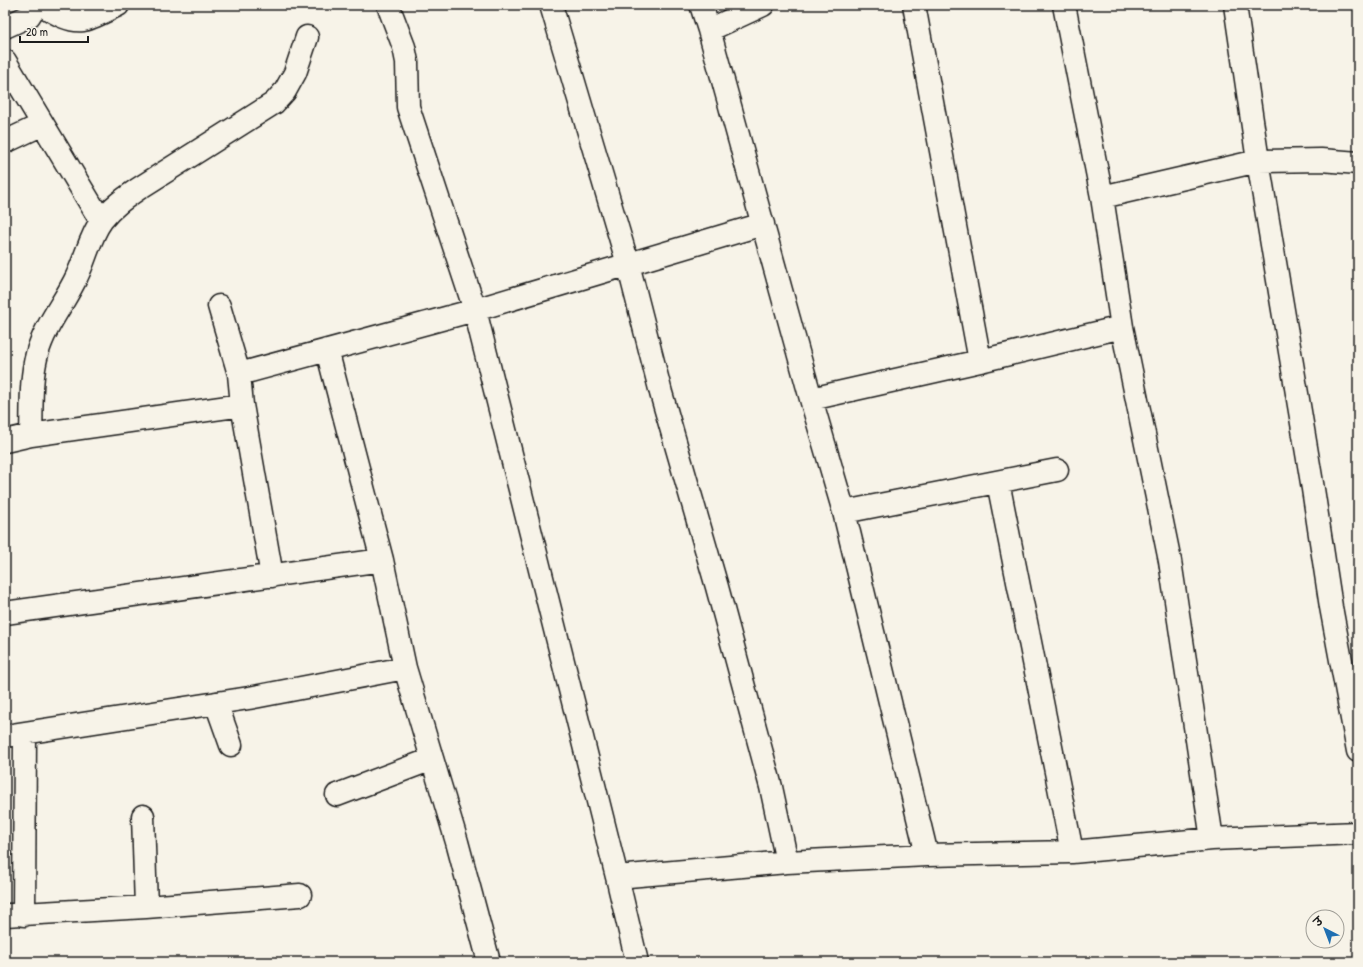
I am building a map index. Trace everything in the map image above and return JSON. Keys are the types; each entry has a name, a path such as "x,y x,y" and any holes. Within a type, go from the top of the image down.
{"street":[{"path":"5,27 29,16 36,5"},
{"path":"42,5 72,20 84,20 118,5"},
{"path":"388,5 404,47 407,62 408,107 475,310 637,962"},
{"path":"551,5 628,264 662,393 717,587 771,787 787,862"},
{"path":"701,5 844,512 927,855"},
{"path":"709,30 763,5"},
{"path":"914,5 980,361"},
{"path":"1064,5 1102,197 1122,326 1170,561 1212,839"},
{"path":"1235,5 1258,161 1313,489 1331,607 1358,750"},
{"path":"31,435 33,378 37,354 45,333 83,264 92,238 101,221 117,203 274,104 286,91 295,73 307,37"},
{"path":"5,61 101,221"},
{"path":"5,142 43,124"},
{"path":"1102,197 1258,161 1321,160 1358,163"},
{"path":"239,374 475,310 763,224"},
{"path":"220,306 239,374 242,405 272,576"},
{"path":"811,399 980,361 1122,326"},
{"path":"327,350 382,560 405,668 457,842 489,962"},
{"path":"5,441 31,435 242,405"},
{"path":"844,512 1058,470"},
{"path":"998,482 1072,852"},
{"path":"5,613 382,560"},
{"path":"300,895 15,915 15,735 249,698 405,668"},
{"path":"216,703 231,745"},
{"path":"336,795 432,759"},
{"path":"143,816 146,907"},
{"path":"617,877 787,862 927,855 1072,852 1212,839 1358,833"}]}
